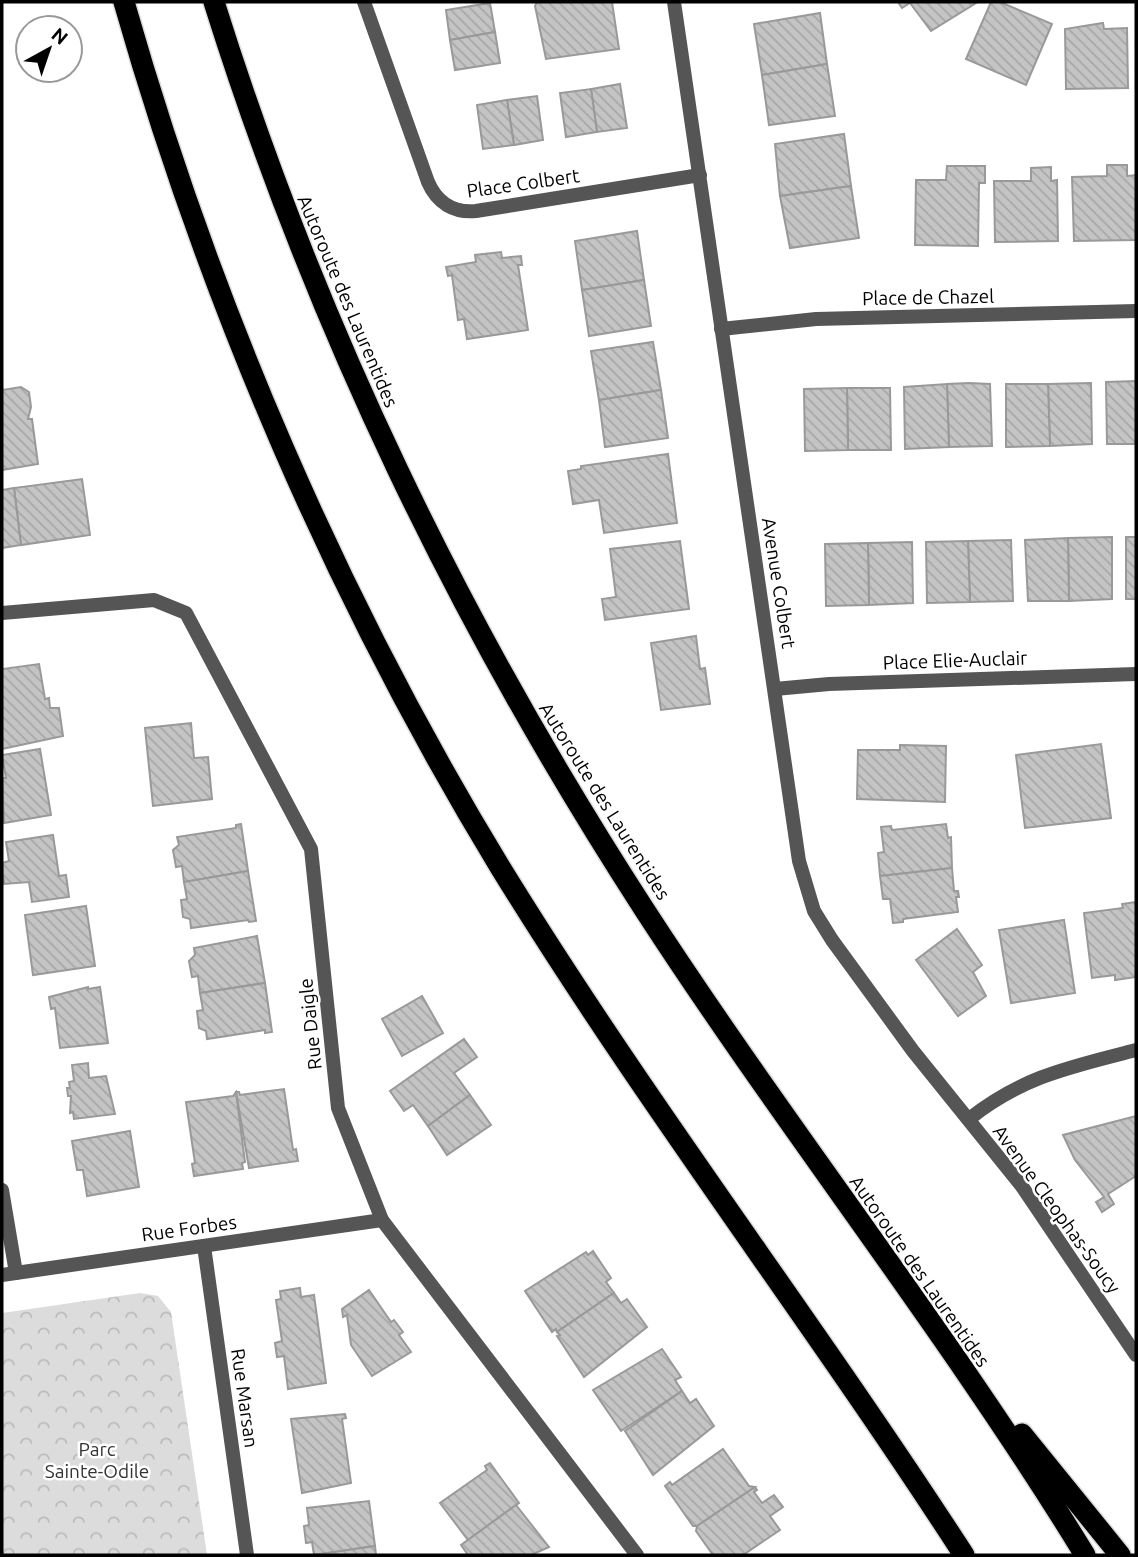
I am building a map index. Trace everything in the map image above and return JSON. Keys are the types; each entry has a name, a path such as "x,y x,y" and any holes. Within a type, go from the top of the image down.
{"highway":[{"path":"124,2 189,200 263,398 336,564 417,722 502,869 570,975 964,1555"},
{"name":"Autoroute des Laurentides","path":"214,2 259,138 316,290 403,486 469,615 527,719 646,911 1021,1455 1085,1555"},
{"path":"917,1305 1120,1555"}],"street":[{"name":"Place Colbert","path":"364,2 428,182 438,199 450,208 476,211 700,175"},
{"name":"Avenue Colbert","path":"674,2 799,861 814,911 832,940 913,1051 969,1119"},
{"name":"Place de Chazel","path":"722,329 816,319 1136,311"},
{"name":"Rue Daigle","path":"2,613 155,600 186,613 311,849 338,1108 382,1220 637,1555"},
{"name":"Place Elie-Auclair","path":"775,689 836,683 1136,674"},
{"path":"969,1119 1001,1096 1032,1079 1136,1050"},
{"name":"Avenue Cleophas-Soucy","path":"969,1119 1021,1185 1136,1355"},
{"path":"2,1190 9,1274"},
{"name":"Rue Forbes","path":"9,1274 382,1220"},
{"name":"Rue Marsan","path":"204,1246 247,1555"}],"green space":[{"name":"Parc Sainte-Odile","path":"140,1293 158,1296 171,1312 207,1555 2,1555 2,1313"}],"building":[{"path":"537,2 612,2 619,49 546,59 535,6"},
{"path":"898,2 976,3 931,31 910,3 902,8"},
{"path":"991,2 1000,2 1052,24 1026,85 966,59"},
{"path":"490,3 495,32 450,40 446,10"},
{"path":"820,13 827,64 762,75 754,24"},
{"path":"1103,23 1104,29 1127,28 1128,88 1066,89 1065,29"},
{"path":"495,32 500,63 455,70 450,40"},
{"path":"827,64 835,116 769,125 762,75"},
{"path":"620,84 627,128 597,132 591,89"},
{"path":"591,89 597,132 566,137 560,93"},
{"path":"537,96 543,140 514,145 507,100"},
{"path":"507,100 514,145 483,149 477,105"},
{"path":"844,134 851,186 780,196 775,144"},
{"path":"1107,165 1127,165 1127,176 1136,175 1136,240 1074,241 1072,177 1107,176"},
{"path":"947,166 985,166 985,183 979,183 978,246 915,245 916,180 946,180"},
{"path":"1051,167 1051,181 1057,180 1058,241 995,242 994,181 1031,181 1031,168"},
{"path":"851,186 859,238 790,248 780,196"},
{"path":"637,231 644,280 582,290 575,241"},
{"path":"501,252 502,258 521,256 522,265 518,265 528,330 467,339 464,319 458,320 452,275 448,276 446,267 476,262 475,255"},
{"path":"644,280 651,326 589,336 582,290"},
{"path":"653,342 661,390 599,400 591,351"},
{"path":"1136,381 1136,444 1107,444 1106,382"},
{"path":"1091,383 1092,444 1050,446 1048,384"},
{"path":"947,384 990,384 992,446 949,447"},
{"path":"947,384 949,447 905,449 904,387"},
{"path":"1006,384 1048,384 1050,446 1006,447"},
{"path":"21,387 29,392 31,407 28,419 32,419 38,464 2,470 2,390"},
{"path":"847,388 890,388 891,450 848,450"},
{"path":"847,388 848,450 805,451 804,389"},
{"path":"661,390 668,438 605,447 599,400"},
{"path":"668,454 677,523 604,533 599,500 573,504 568,471 581,469 581,466"},
{"path":"82,479 90,535 21,545 14,488"},
{"path":"14,488 21,545 2,548 2,490"},
{"path":"1112,537 1112,599 1069,601 1068,538"},
{"path":"1126,537 1136,537 1136,599 1126,599"},
{"path":"1068,538 1069,601 1028,601 1025,540"},
{"path":"1011,540 1013,601 970,602 968,541"},
{"path":"680,541 689,609 605,620 602,599 616,597 610,549"},
{"path":"968,541 970,602 927,603 926,542"},
{"path":"912,542 913,603 869,605 868,543"},
{"path":"868,543 869,605 826,606 825,544"},
{"path":"696,636 700,669 705,668 710,704 661,710 651,643"},
{"path":"39,664 45,699 49,698 50,708 59,708 63,736 2,749 2,669"},
{"path":"191,723 194,758 208,757 212,799 153,806 145,728"},
{"path":"1101,744 1111,818 1025,828 1016,755"},
{"path":"900,745 946,746 945,802 857,799 858,750 900,750"},
{"path":"40,749 51,815 4,823 2,778 6,778 2,755"},
{"path":"241,824 248,871 184,882 182,866 176,867 173,850 179,845 177,837 236,828 236,825"},
{"path":"946,824 948,838 951,837 952,868 880,876 878,853 884,852 881,827 891,826 892,830"},
{"path":"53,835 59,876 66,875 69,897 32,902 29,882 4,884 2,863 9,861 6,842"},
{"path":"952,868 954,891 958,891 959,897 956,897 958,912 903,919 903,922 893,923 890,899 883,899 880,876"},
{"path":"248,871 256,921 191,928 190,919 183,917 181,900 187,899 184,882"},
{"path":"1136,902 1136,977 1115,980 1115,975 1092,978 1084,913 1123,908 1122,904"},
{"path":"86,906 95,966 33,975 25,915"},
{"path":"1064,920 1075,993 1011,1003 999,930"},
{"path":"957,929 982,965 973,972 986,996 958,1016 916,960"},
{"path":"257,936 265,983 200,993 198,976 192,977 189,961 195,955 194,948"},
{"path":"265,983 272,1032 265,1033 265,1030 207,1039 206,1031 199,1028 197,1011 203,1010 200,993"},
{"path":"88,987 100,987 108,1043 60,1048 55,1008 51,1009 49,997"},
{"path":"422,996 443,1033 402,1056 382,1019"},
{"path":"464,1039 477,1057 454,1073 470,1095 428,1126 413,1105 404,1111 390,1091"},
{"path":"88,1063 89,1078 106,1076 115,1114 74,1119 73,1112 70,1113 71,1096 68,1096 67,1088 70,1088 69,1082 74,1081 72,1065"},
{"path":"284,1089 293,1150 296,1149 298,1161 249,1168 236,1092 240,1095"},
{"path":"236,1092 245,1162 242,1163 243,1169 194,1176 192,1164 195,1163 186,1102 233,1096"},
{"path":"470,1095 491,1125 447,1155 428,1126"},
{"path":"1136,1116 1136,1176 1108,1194 1114,1204 1102,1212 1096,1202 1104,1197 1075,1160 1063,1135"},
{"path":"130,1131 139,1187 87,1196 83,1170 77,1170 72,1141"},
{"path":"593,1251 611,1278 606,1282 614,1293 557,1332 556,1329 552,1332 525,1291 586,1252 588,1255"},
{"path":"300,1288 301,1297 314,1295 326,1383 288,1389 284,1356 277,1357 275,1343 282,1341 276,1300 281,1299 280,1291"},
{"path":"369,1290 391,1322 394,1320 403,1332 399,1335 411,1352 372,1376 351,1345 347,1315 343,1317 342,1309"},
{"path":"614,1293 621,1303 627,1299 647,1327 584,1377 557,1332"},
{"path":"662,1349 681,1377 675,1380 682,1391 621,1431 593,1390"},
{"path":"682,1391 690,1403 696,1399 714,1426 653,1475 625,1431"},
{"path":"345,1414 346,1418 342,1419 351,1483 302,1493 291,1419"},
{"path":"723,1449 749,1486 755,1487 697,1526 693,1526 665,1486 670,1482 672,1485"},
{"path":"490,1463 519,1503 468,1540 440,1503 487,1470 485,1466"},
{"path":"755,1487 757,1490 754,1492 762,1503 774,1495 783,1507 770,1516 780,1530 743,1555 713,1555 696,1531 697,1526"},
{"path":"369,1501 375,1546 314,1555 312,1542 306,1543 304,1526 309,1525 307,1508"},
{"path":"516,1505 549,1547 531,1555 468,1555 461,1545"},
{"path":"375,1546 376,1555 314,1555"}]}
